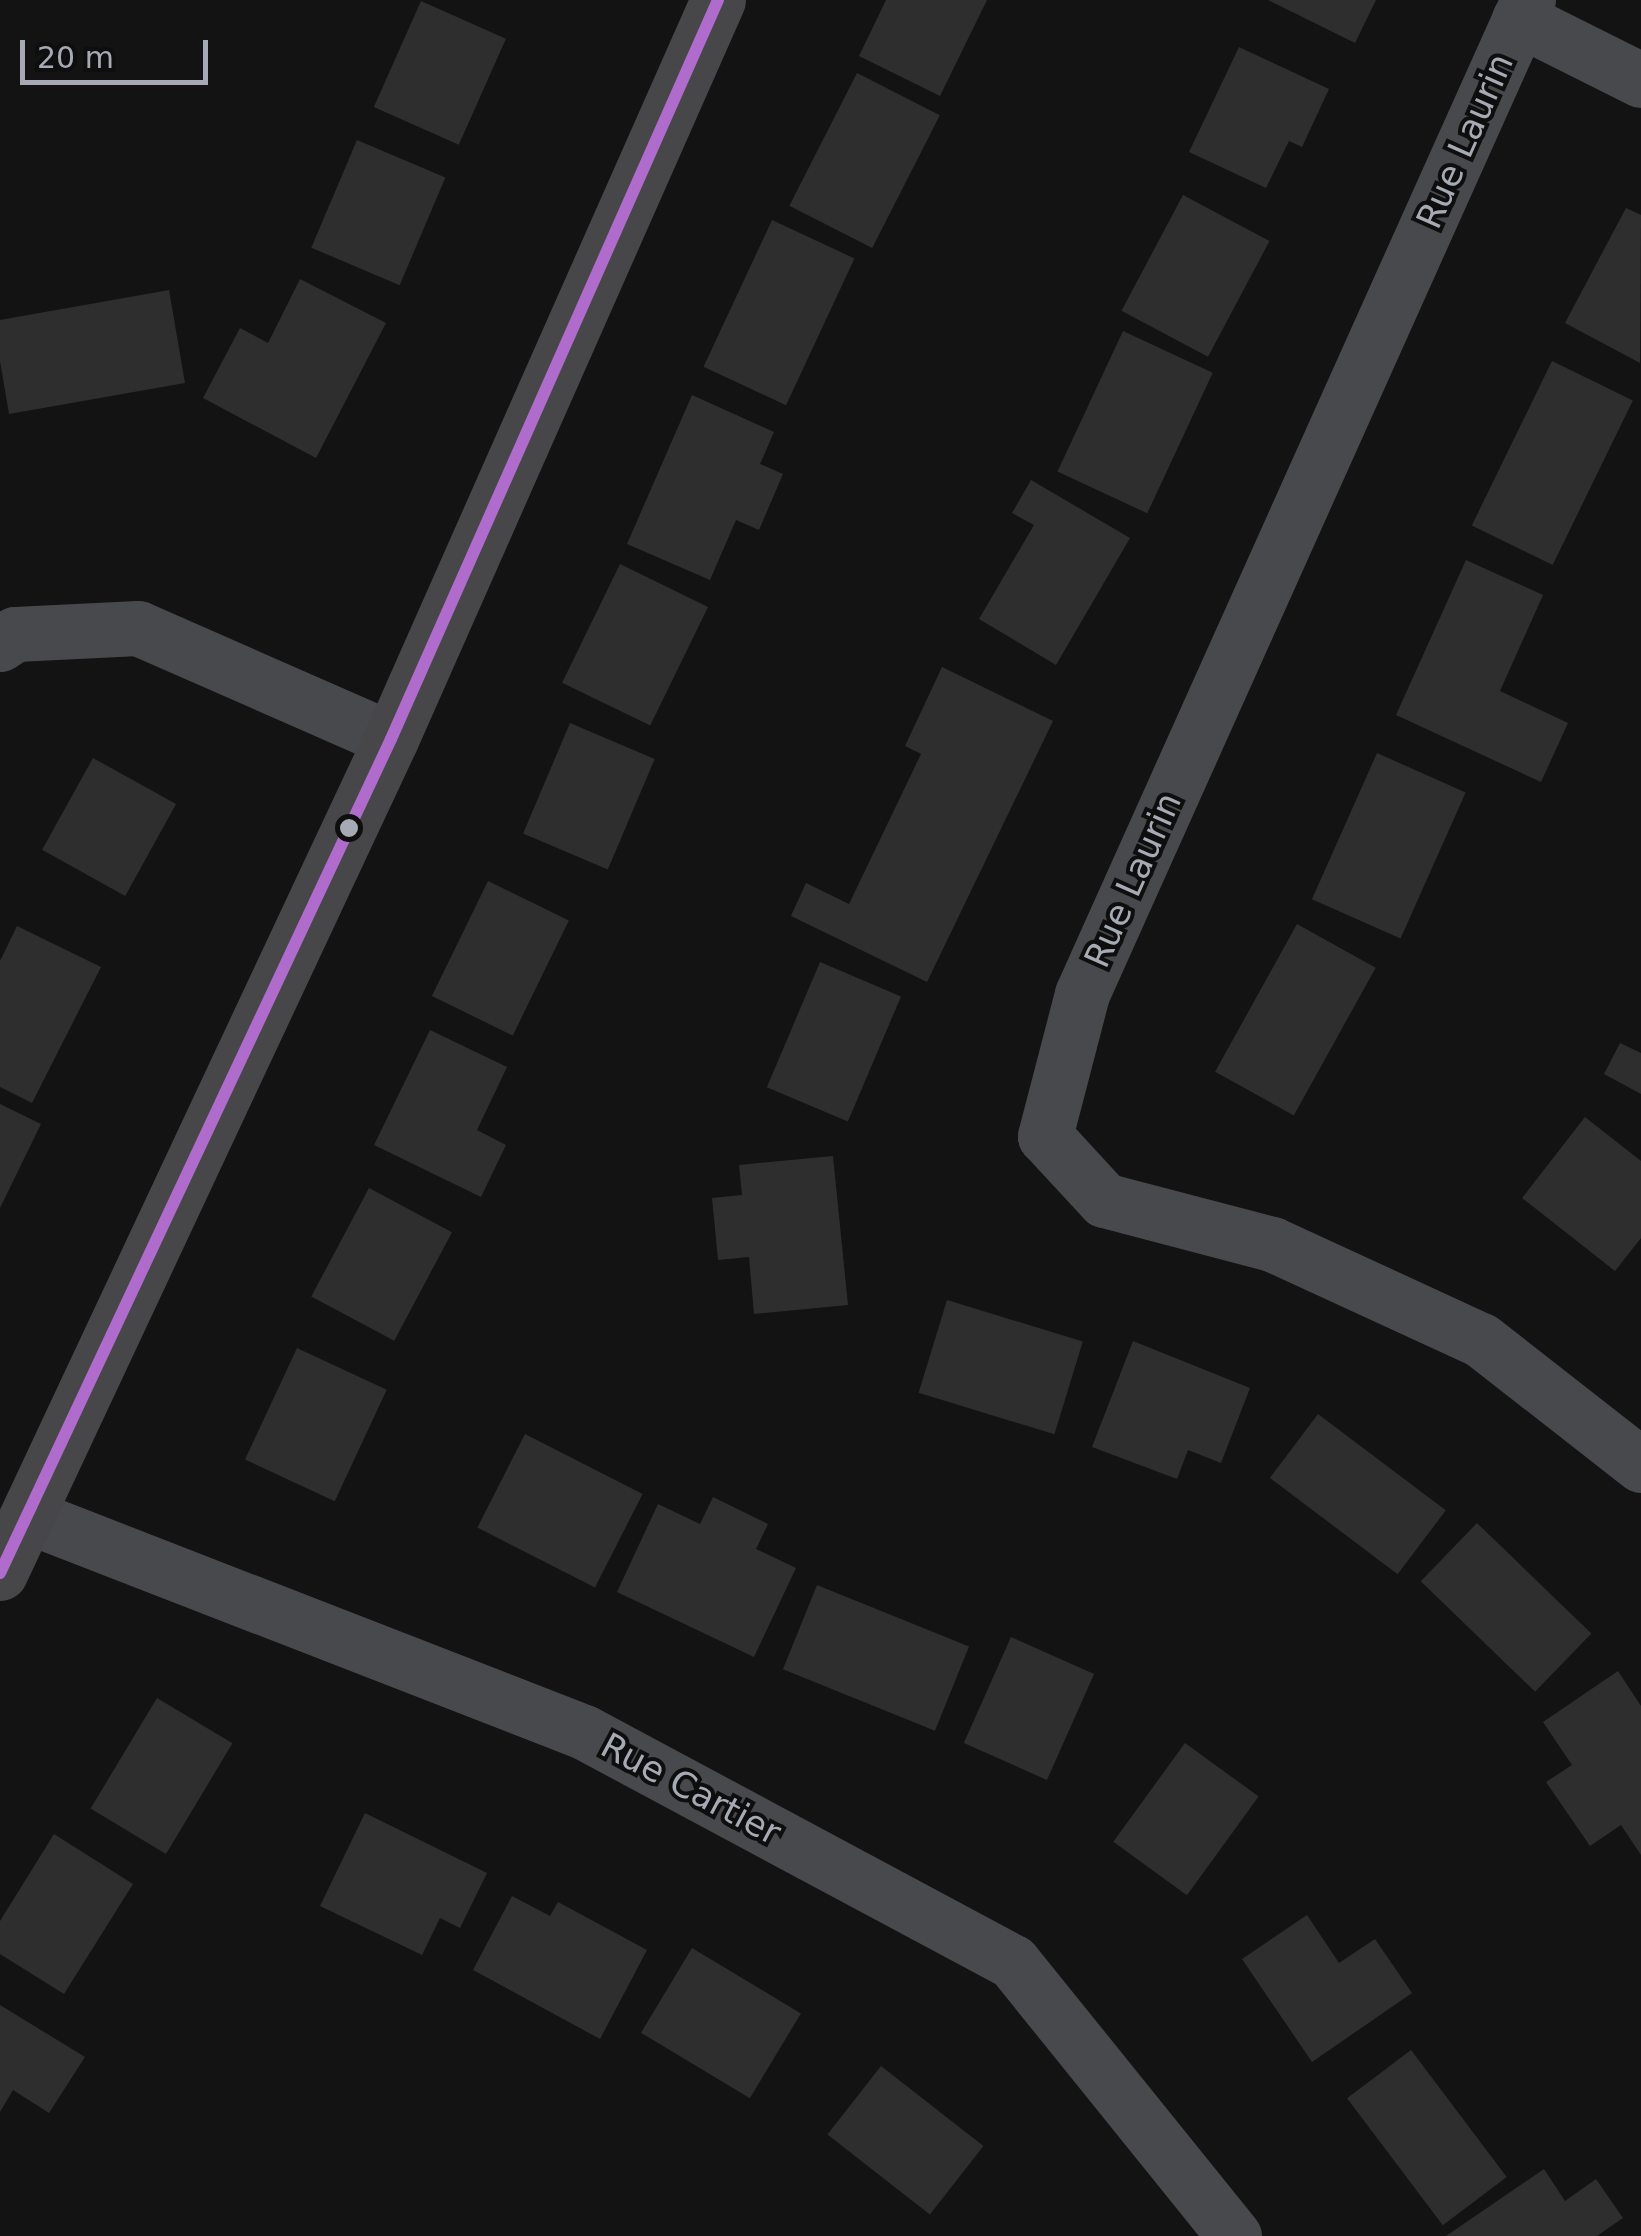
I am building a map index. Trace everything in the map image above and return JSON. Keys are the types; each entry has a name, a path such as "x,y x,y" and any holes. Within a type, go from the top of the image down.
{"street":[{"path":"0,1573 391,739 718,0"},
{"path":"1524,10 1641,80"},
{"name":"Rue Laurin","path":"1524,10 1082,994 1045,1136 1104,1200 1272,1244 1481,1340 1640,1463"},
{"path":"0,644 15,634 138,628 391,739"},
{"name":"Rue Cartier","path":"28,1516 584,1732 1014,1962 1234,2236"}],"building":[{"path":"886,0 987,0 940,96 859,56"},
{"path":"1268,0 1376,0 1355,43"},
{"path":"421,1 506,39 459,145 374,107"},
{"path":"1239,47 1329,89 1302,147 1289,141 1266,188 1189,152"},
{"path":"857,73 940,115 872,248 789,206"},
{"path":"357,140 445,178 400,285 311,248"},
{"path":"1183,195 1270,241 1208,357 1121,311"},
{"path":"1626,208 1641,215 1640,363 1565,323"},
{"path":"772,220 854,258 786,405 704,367"},
{"path":"300,279 386,323 316,458 203,398 240,328 268,343"},
{"path":"169,290 185,383 9,414 0,361 0,320"},
{"path":"1123,331 1213,373 1147,513 1057,471"},
{"path":"1552,361 1633,400 1553,565 1472,525"},
{"path":"692,395 774,432 760,464 783,474 759,530 736,520 710,580 627,544"},
{"path":"1031,480 1130,538 1056,665 979,619 1034,525 1012,513"},
{"path":"1466,560 1543,595 1500,691 1568,723 1541,782 1396,715"},
{"path":"620,564 708,607 650,726 562,683"},
{"path":"942,667 1053,721 927,982 791,916 806,883 849,904 921,754 905,746"},
{"path":"570,723 655,759 608,869 523,833"},
{"path":"1377,753 1466,792 1401,939 1312,899"},
{"path":"93,758 176,804 125,896 42,850"},
{"path":"488,881 569,920 513,1035 432,996"},
{"path":"1297,924 1376,968 1294,1115 1215,1072"},
{"path":"17,926 101,967 32,1103 0,1087 0,961"},
{"path":"820,962 901,996 848,1122 767,1087"},
{"path":"430,1030 507,1067 477,1130 506,1145 481,1197 374,1145"},
{"path":"1620,1043 1641,1053 1641,1094 1604,1074"},
{"path":"0,1104 41,1124 0,1208"},
{"path":"1585,1117 1641,1161 1641,1238 1615,1271 1522,1198"},
{"path":"833,1156 848,1305 754,1314 749,1257 718,1260 712,1198 742,1195 739,1165"},
{"path":"369,1188 452,1232 394,1341 311,1297"},
{"path":"947,1300 1083,1342 1054,1434 919,1393"},
{"path":"1133,1341 1250,1388 1221,1463 1188,1450 1177,1479 1092,1447"},
{"path":"297,1348 387,1390 335,1501 245,1459"},
{"path":"1318,1414 1446,1510 1398,1574 1270,1478"},
{"path":"525,1434 643,1494 595,1587 477,1528"},
{"path":"713,1497 768,1524 756,1549 796,1568 754,1657 617,1592 658,1504 700,1524"},
{"path":"1477,1523 1591,1633 1535,1692 1421,1581"},
{"path":"817,1585 969,1646 935,1731 783,1669"},
{"path":"1011,1637 1094,1674 1047,1780 964,1743"},
{"path":"1618,1671 1641,1706 1641,1855 1621,1825 1590,1846 1546,1782 1572,1765 1543,1722"},
{"path":"157,1698 232,1743 166,1854 91,1809"},
{"path":"1185,1743 1259,1796 1187,1895 1113,1842"},
{"path":"365,1813 487,1873 460,1928 440,1918 422,1955 320,1906"},
{"path":"54,1834 133,1884 64,1994 0,1954 0,1921"},
{"path":"512,1896 550,1916 558,1902 647,1950 600,2039 473,1970"},
{"path":"1307,1915 1339,1963 1375,1939 1412,1993 1312,2062 1242,1959"},
{"path":"692,1948 801,2013 750,2098 641,2033"},
{"path":"0,2005 85,2057 49,2113 13,2090 0,2112"},
{"path":"1411,2050 1507,2177 1443,2225 1347,2098"},
{"path":"881,2066 983,2146 930,2215 827,2135"},
{"path":"1544,2169 1565,2201 1596,2179 1623,2218 1597,2236 1446,2236"}],"transit line":[{"path":"0,1573 391,739 718,0"}]}
